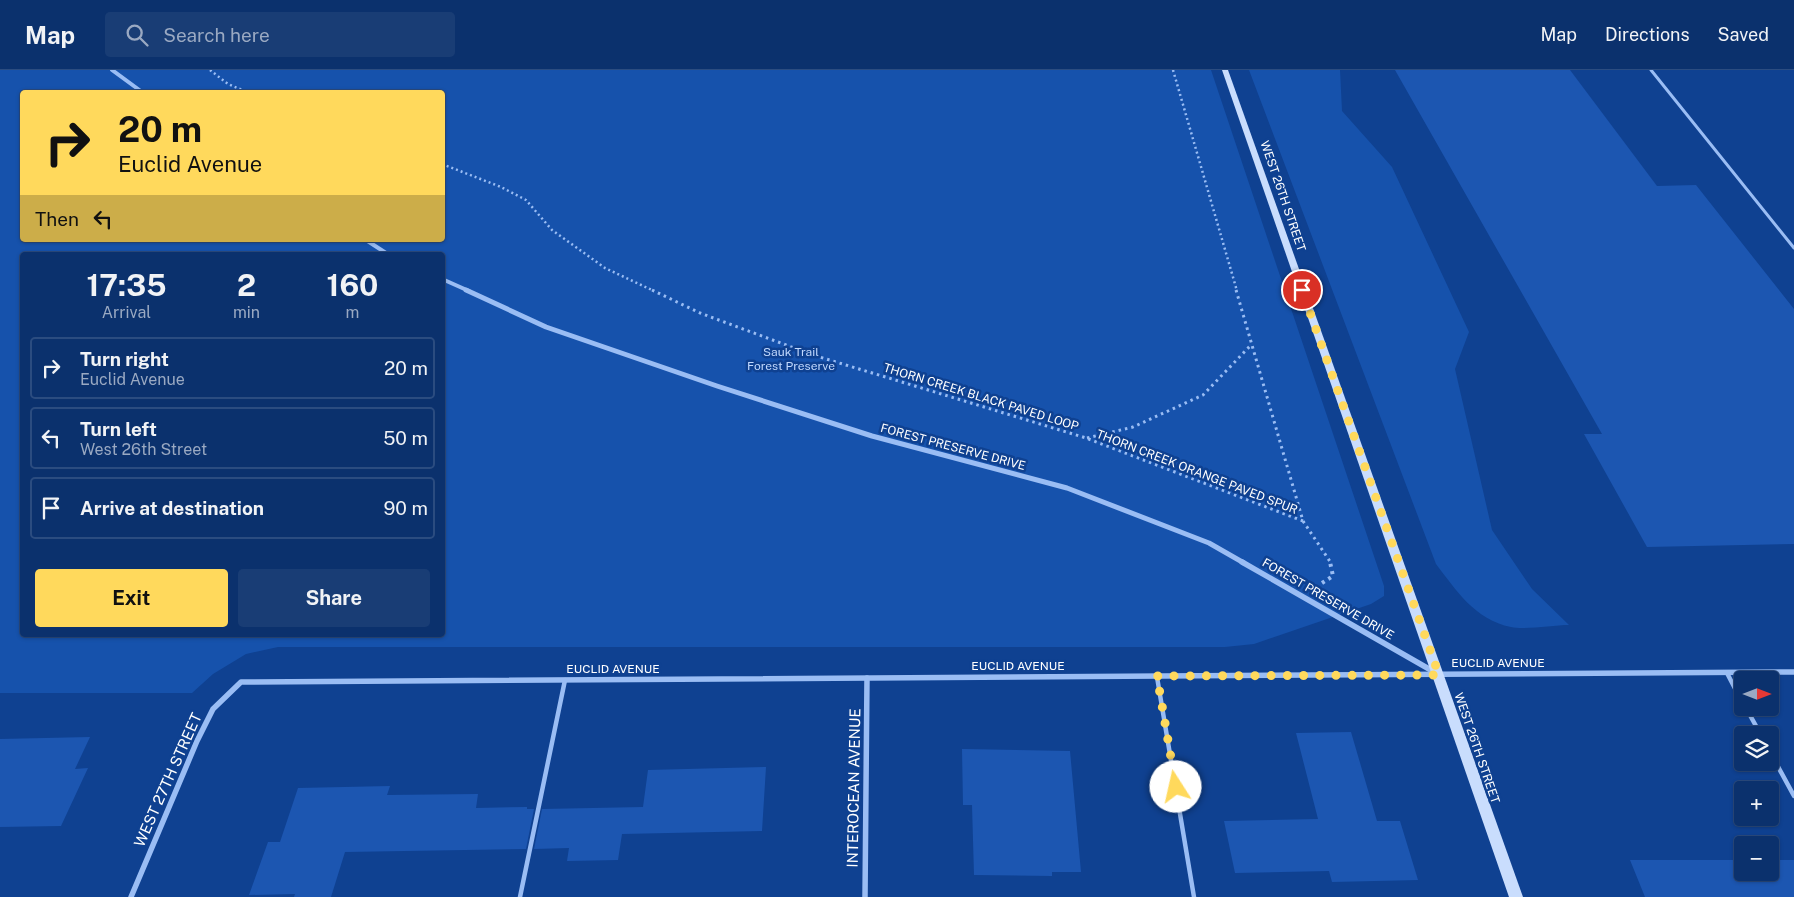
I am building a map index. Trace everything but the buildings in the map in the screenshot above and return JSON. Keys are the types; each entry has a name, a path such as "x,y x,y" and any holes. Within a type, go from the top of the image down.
{"street":[{"path":"112,70 139,90"},
{"name":"WEST 26TH STREET","path":"1225,70 1516,897"},
{"path":"369,242 384,252"},
{"name":"FOREST PRESERVE DRIVE","path":"445,280 546,327 708,383 872,436 1067,488 1209,543 1439,675"},
{"name":"EUCLID AVENUE","path":"242,682 1794,672"},
{"name":"INTEROCEAN AVENUE","path":"864,897 868,678"},
{"name":"WEST 27TH STREET","path":"131,897 213,708 242,682"}],"lane":[{"path":"1651,70 1794,248"},
{"path":"1727,673 1734,687"},
{"path":"1157,676 1194,897"},
{"path":"520,897 565,680"},
{"path":"1779,768 1794,796"}],"path":[{"path":"210,70 228,84 243,90"},
{"path":"1173,70 1252,345"},
{"name":"THORN CREEK BLACK PAVED LOOP","path":"445,165 501,187 526,200 552,230 605,268 700,313 813,355 1086,438 1133,428 1203,395 1252,345"},
{"name":"THORN CREEK ORANGE PAVED SPUR","path":"1252,345 1303,522 1332,565 1333,576 1321,583"},
{"name":"THORN CREEK ORANGE PAVED SPUR","path":"1086,438 1303,522"}],"green space":[{"name":"Sauk Trail Forest Preserve","path":"0,70 1211,70 1384,586 1384,596 1371,604 1254,644 1225,647 278,647 246,654 213,674 192,693 0,693"},
{"path":"1249,70 1340,70 1342,111 1392,167 1469,332 1455,369 1492,530 1532,589 1569,625 1511,627 1487,618 1459,594 1436,564"}],"route":[{"path":"1176,787 1157,676 1439,675 1302,290"}]}
